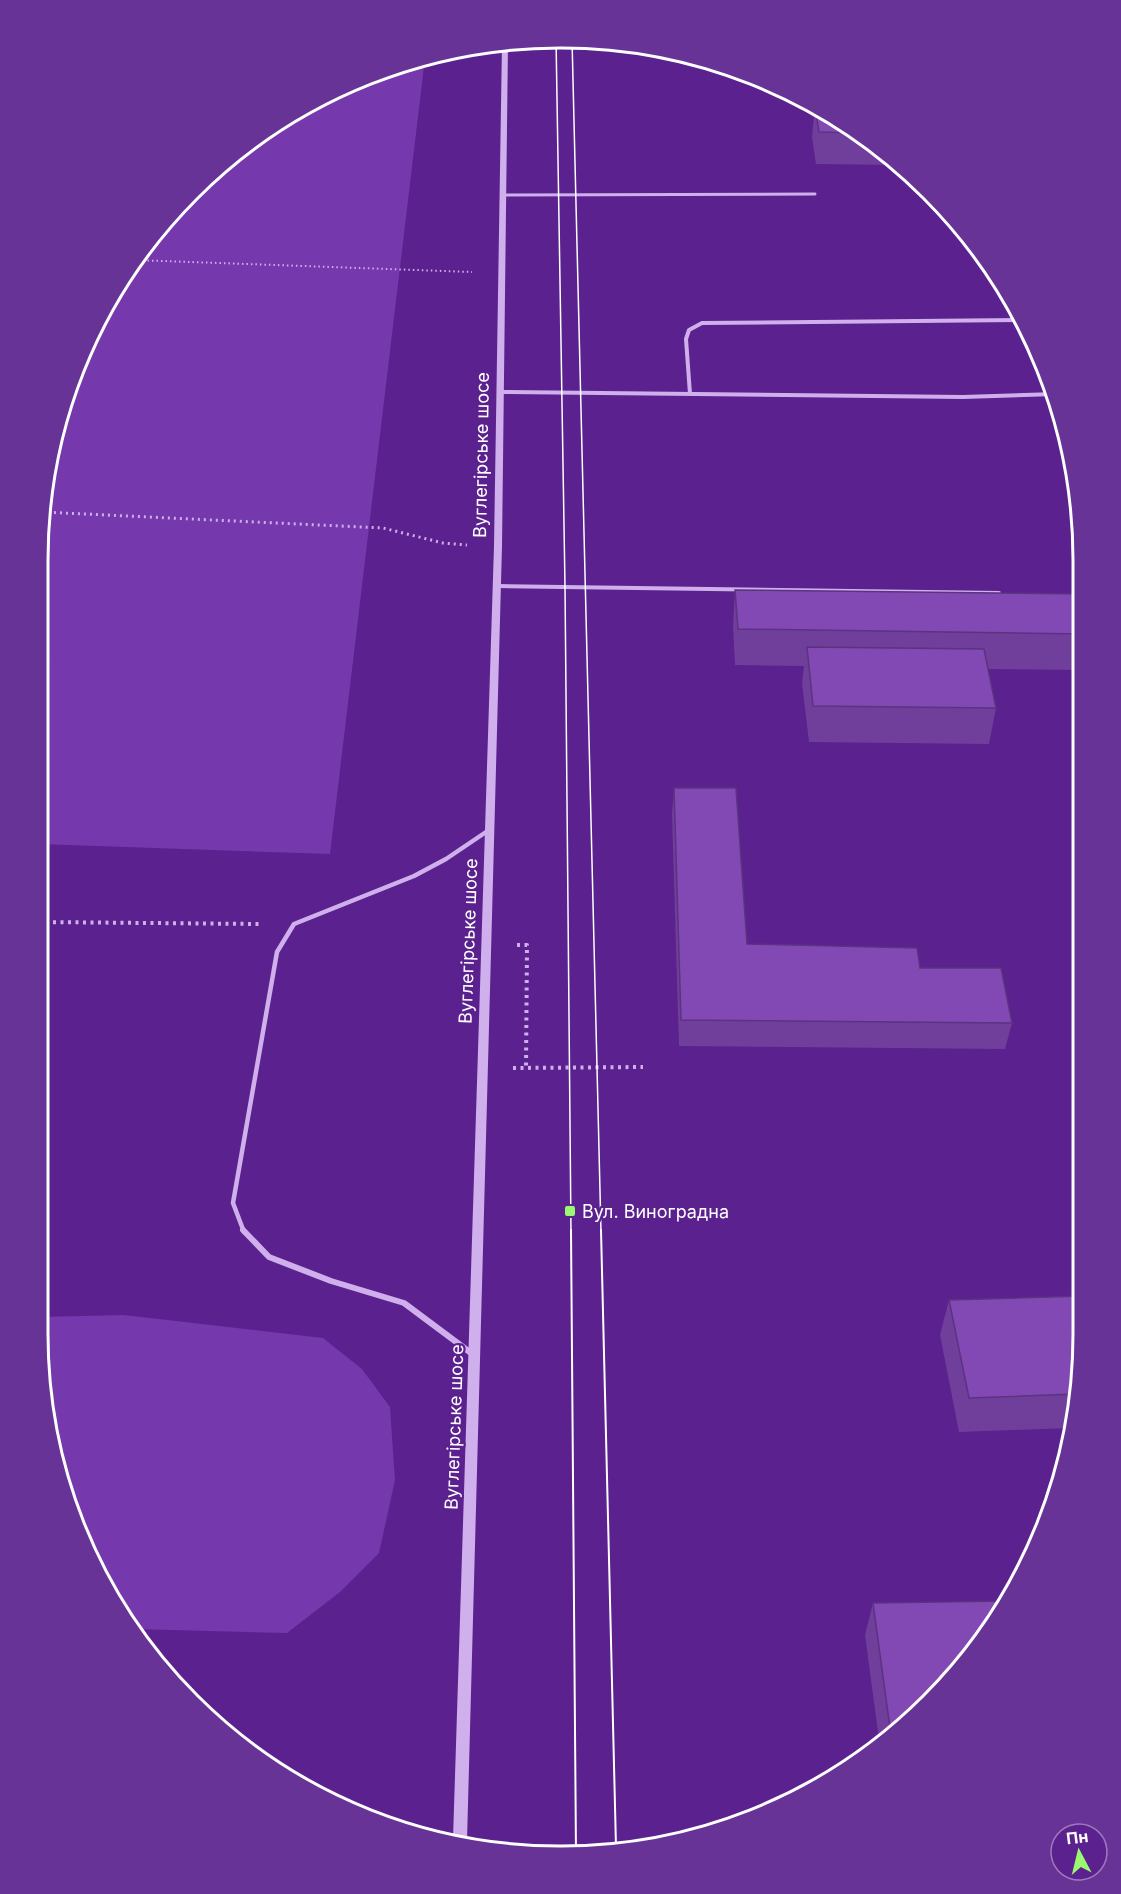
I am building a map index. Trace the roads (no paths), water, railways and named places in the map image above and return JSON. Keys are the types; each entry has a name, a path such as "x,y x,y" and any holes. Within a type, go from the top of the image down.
{"street":[{"name":"Вуглегірське шосе","path":"460,1836 498,546 505,51"}],"lane":[{"path":"504,195 815,194"},
{"path":"690,394 686,339 689,330 702,323 1013,320"},
{"path":"501,392 985,397 1045,394"},
{"path":"496,586 999,593"},
{"path":"474,1355 404,1303 331,1281 269,1257 244,1232 233,1203 277,952 294,924 414,876 446,859 489,830"}],"tram line":[{"path":"556,48 565,586 571,1232"},
{"path":"572,48 601,1232"},
{"path":"571,1230 576,1846"},
{"path":"601,1230 616,1843"}],"place":[{"name":"Вул. Виноградна","path":"570,1211"}]}
